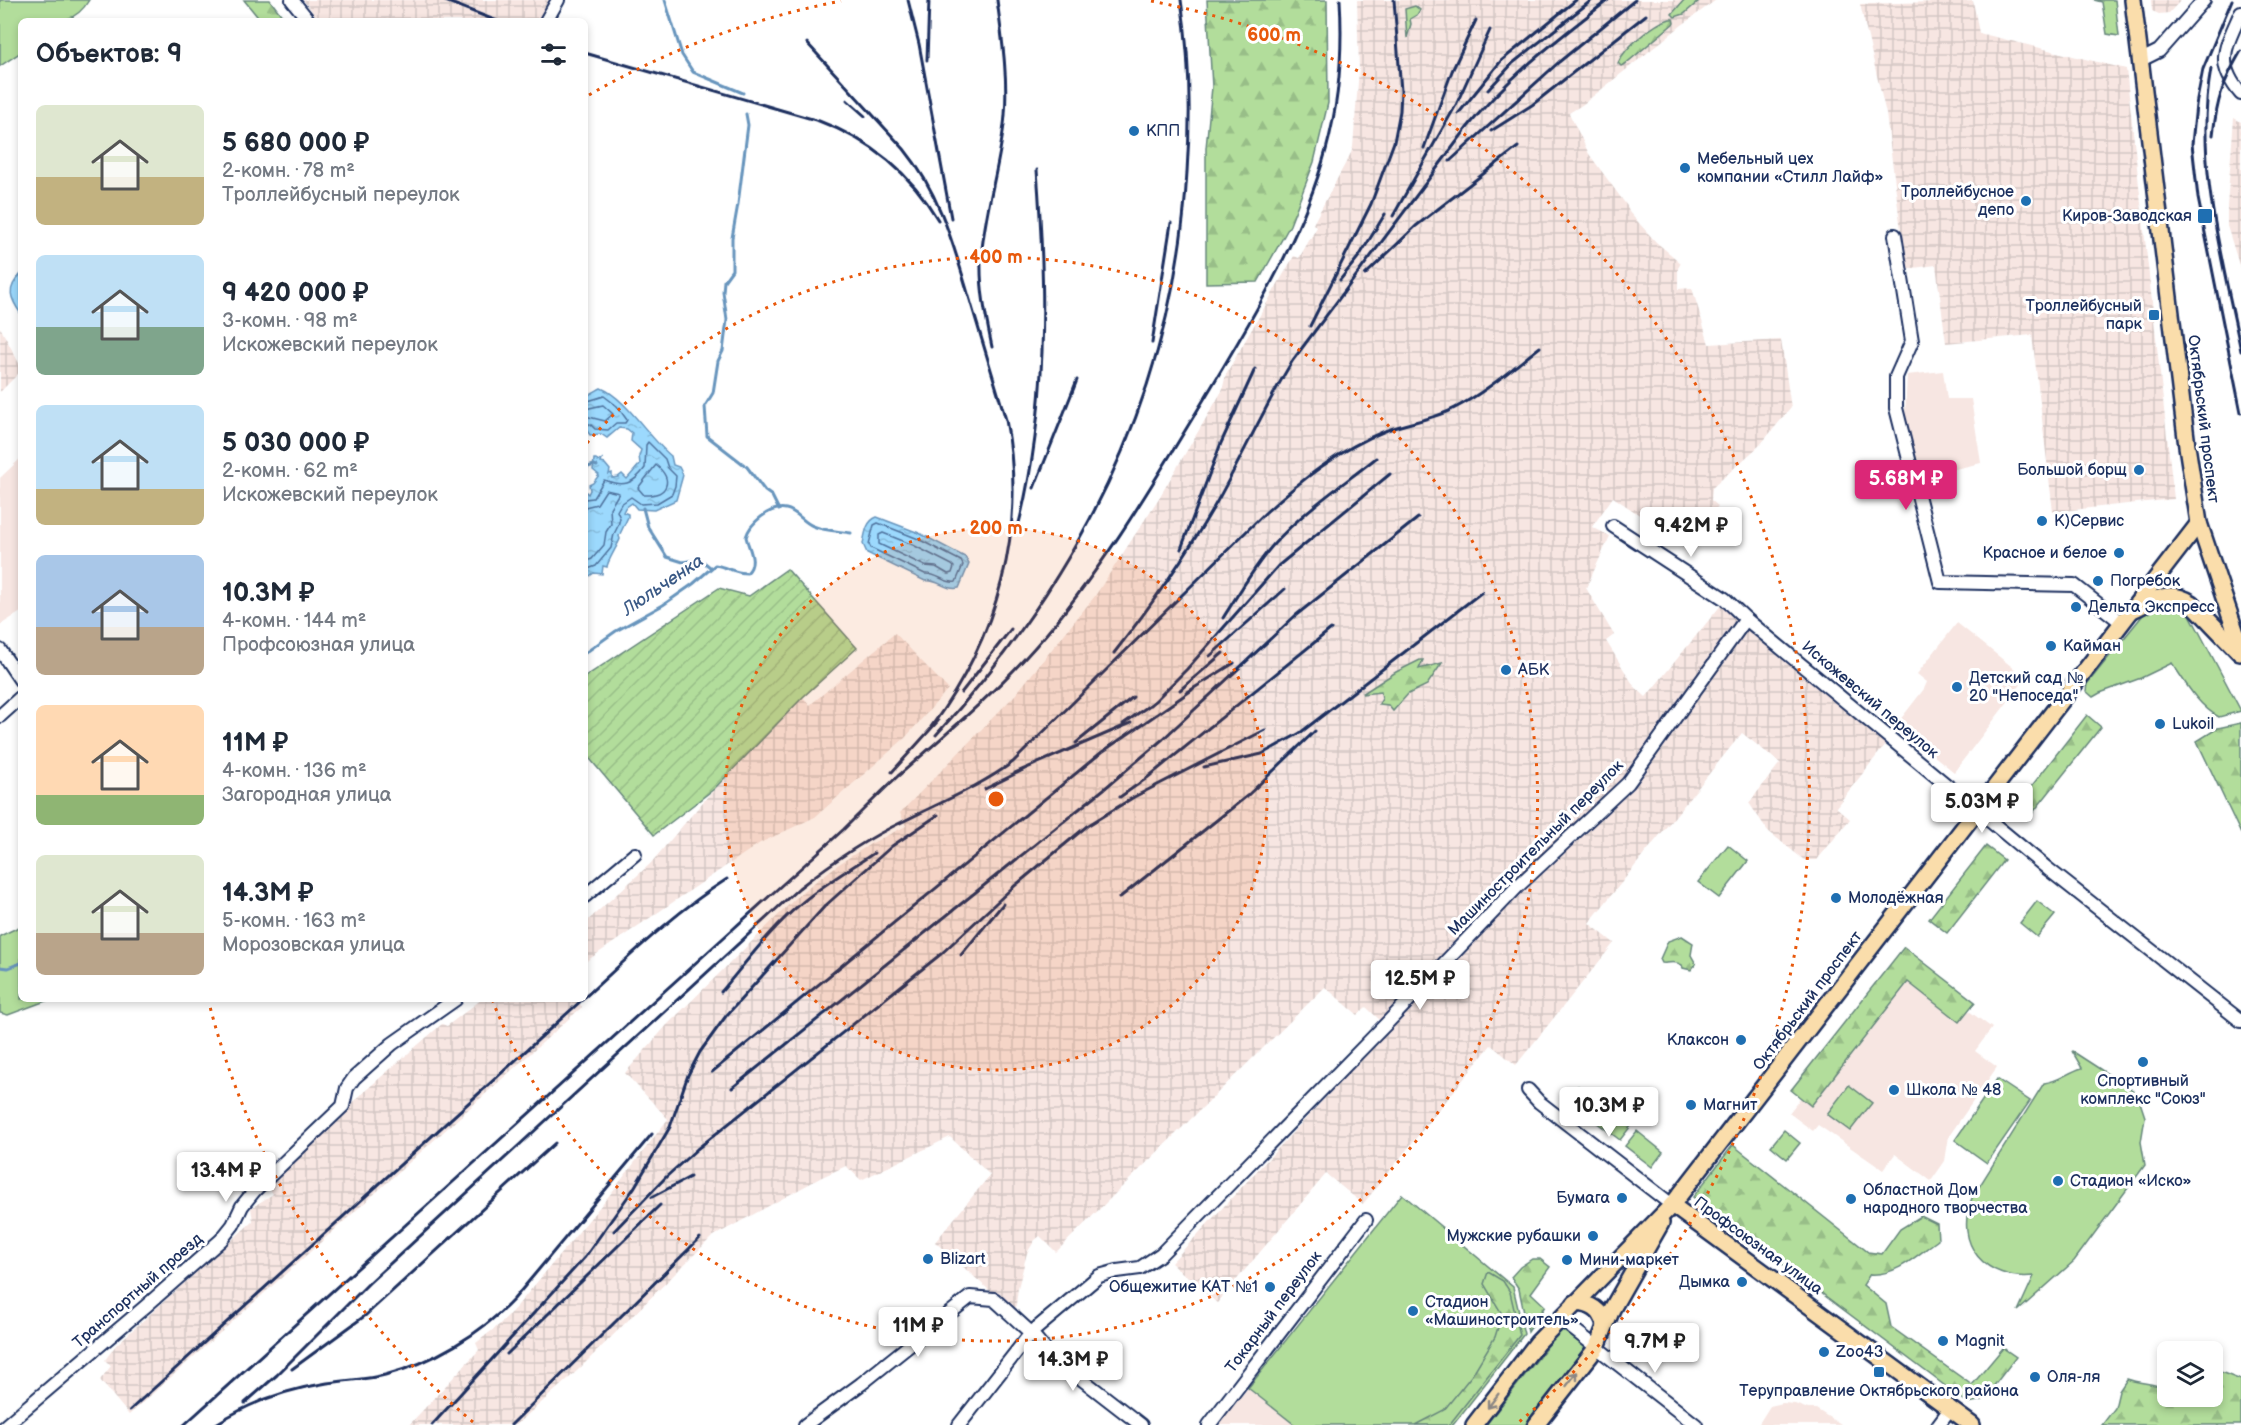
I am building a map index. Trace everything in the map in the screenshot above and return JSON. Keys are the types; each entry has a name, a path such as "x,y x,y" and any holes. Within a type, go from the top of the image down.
{"main road":[{"name":"Октябрьский проспект","path":"1474,1425 1559,1318 1672,1205 2199,523 2186,435 2133,0"},
{"path":"2199,523 2241,648"},
{"path":"2125,617 2163,596 2183,597 2192,603 2241,654"},
{"name":"Октябрьский проспект","path":"1536,1425 1596,1347 1611,1309 1672,1205"},
{"name":"Профсоюзная улица","path":"1672,1205 1972,1425"},
{"path":"1575,1303 1594,1307 1599,1311 1605,1325"}],"street":[{"path":"291,0 306,18"},
{"path":"548,18 558,0"},
{"path":"2141,60 2159,51 2204,0"},
{"path":"2241,12 2227,46 2224,64 2227,75 2241,94"},
{"path":"1894,236 1911,341 1896,378 1896,408 1940,582 2074,585 2125,617"},
{"name":"Искожевский переулок","path":"1613,526 1725,599 1976,810 2241,1021"},
{"name":"Машиностроительный переулок","path":"960,1425 1031,1333 1099,1276 1140,1268 1161,1254 1389,1021 1516,887 1628,783 1746,619"},
{"path":"0,650 18,677"},
{"path":"0,716 18,700"},
{"path":"588,893 635,854"},
{"name":"Транспортный проезд","path":"6,1425 222,1240 233,1225 242,1206 255,1190 343,1106 347,1088 354,1078 392,1044 452,1002"},
{"name":"Профсоюзная улица","path":"1528,1090 1539,1102 1672,1205"},
{"name":"Токарный переулок","path":"1209,1425 1366,1220"},
{"path":"805,1425 970,1297 994,1299 1031,1333 1048,1353 1141,1425"},
{"path":"1559,1318 1696,1425"},
{"path":"1938,1425 1950,1409"}],"shaded area":[{"path":"303,0 549,0 539,18 318,18"},
{"path":"1357,0 1716,0 1569,113 1589,154 1629,212 1656,242 1681,263 1678,268 1678,289 1692,288 1709,344 1781,340 1791,408 1760,445 1712,488 1711,500 1718,506 1692,543 1694,552 1613,497 1592,527 1610,536 1586,588 1614,635 1606,641 1634,686 1646,697 1722,604 1886,744 1836,807 1850,819 1817,860 1804,860 1768,831 1749,803 1780,763 1742,733 1589,923 1614,943 1516,1065 1491,1045 1363,1204 1326,1174 1217,1303 1171,1263 1381,1038 1383,1023 1366,1007 1358,1015 1325,987 1056,1252 1040,1236 1035,1240 1027,1253 1018,1288 1015,1313 935,1242 990,1175 950,1137 861,1180 846,1166 712,1237 577,1371 516,1425 409,1425 479,1350 476,1343 499,1325 518,1305 612,1192 668,1119 625,1073 667,1025 803,891 872,843 906,826 900,813 1015,695 1095,596 1159,498 1222,391 1226,374 1294,256 1299,258 1317,227 1313,224 1351,153 1359,69"},
{"path":"2151,0 2181,0 2169,13 2159,14 2152,11"},
{"path":"1973,1 1979,33 2126,69 2174,499 2053,512 2032,335 1946,343 1936,265 1906,269 1886,114 1860,4"},
{"path":"2234,118 2241,122 2241,271 2227,226"},
{"path":"0,327 18,361 18,374 0,392"},
{"path":"1943,371 1947,399 1971,399 1981,463 1921,477 1911,450 1905,416 1907,375"},
{"path":"18,461 18,614 0,625 0,478"},
{"path":"1957,623 2026,678 1954,772 1896,725 1927,682 1917,674"},
{"path":"895,633 948,689 905,738 815,817 760,843 588,960 588,920 650,864 714,789 803,697 810,705"},
{"name":"Школа № 48","path":"1904,963 1992,1028 1975,1051 1997,1067 1949,1136 1945,1161 1931,1181 1895,1154 1883,1170 1818,1125 1813,1131 1789,1113"},
{"path":"478,1002 578,1002 582,1007 129,1415 100,1380 111,1366 105,1360 116,1345 253,1221 251,1208 273,1194 267,1185 365,1091 442,1024 447,1026"},
{"path":"1248,1388 1295,1425 1218,1425"},
{"path":"1783,1403 1816,1409 1841,1425 1758,1425 1770,1406"}],"green space":[{"path":"0,0 89,0 83,9 70,18 18,18 18,54 0,66"},
{"path":"244,0 270,0 284,18 259,18"},
{"path":"1207,0 1327,0 1328,103 1314,162 1290,225 1258,282 1206,283 1206,148 1212,87"},
{"path":"1684,0 1700,0 1684,14 1675,17 1672,14"},
{"path":"2094,0 2115,0 2119,36 2107,34 2102,2"},
{"path":"1415,6 1420,10 1410,19 1407,38 1405,9"},
{"path":"1673,19 1674,23 1624,65 1621,66 1618,63 1626,50 1640,37 1656,25"},
{"path":"787,569 857,648 803,697 714,789 654,835 588,757 588,675 719,588 749,596"},
{"path":"2173,600 2187,609 2241,711 2219,717 2211,712 2192,693 2172,663 2093,697 2086,691 2087,684 2147,610"},
{"path":"1423,660 1419,669 1442,663 1427,685 1408,694 1393,711 1388,705 1379,704 1382,699 1381,692 1362,694 1396,672"},
{"path":"2087,715 2101,727 2027,820 2013,810"},
{"path":"2241,723 2241,834 2197,741 2218,728"},
{"path":"1728,845 1748,861 1719,898 1698,882"},
{"path":"1986,846 2004,860 1947,933 1929,919"},
{"path":"2037,901 2055,915 2037,937 2020,923"},
{"path":"18,927 18,1002 43,1002 8,1015 0,1013 0,936"},
{"path":"1682,936 1693,943 1691,955 1696,964 1691,970 1677,963 1662,963 1660,959 1668,941"},
{"path":"1904,947 1975,1002 1959,1022 1908,982 1811,1106 1791,1090"},
{"name":"Стадион «Иско»","path":"2072,1051 2137,1093 2145,1117 2141,1142 2145,1165 2074,1261 2018,1311 2034,1276 2001,1273 1988,1266 1971,1245 1967,1231 1967,1215 1972,1198 2044,1083 2054,1081 2082,1068"},
{"path":"1997,1079 2030,1101 1987,1163 1955,1140"},
{"path":"1849,1085 1872,1103 1850,1131 1827,1114"},
{"path":"1578,1086 1631,1126 1620,1140 1567,1100"},
{"path":"1784,1130 1800,1143 1787,1159 1771,1146"},
{"path":"1637,1131 1663,1152 1652,1167 1625,1146"},
{"path":"1733,1145 1868,1252 1882,1254 1900,1229 1921,1216 1937,1224 1938,1240 1898,1268 1880,1274 1870,1274 1863,1285 1886,1304 1891,1327 1972,1385 2003,1348 2016,1357 1983,1400 1968,1403 1693,1197"},
{"name":"Стадион «Машиностроитель»","path":"1402,1194 1513,1287 1524,1334 1453,1425 1295,1425 1248,1388"},
{"path":"1532,1259 1540,1259 1550,1267 1531,1293 1545,1306 1528,1332 1519,1289 1511,1277"},
{"path":"1488,1272 1503,1281 1510,1292 1520,1335 1449,1425 1415,1425 1444,1410 1472,1375 1495,1337 1502,1314 1484,1284"},
{"path":"1564,1325 1588,1344 1525,1425 1486,1425"},
{"path":"2223,1373 2241,1380 2241,1425 2102,1425 2115,1408 2119,1391 2127,1379 2157,1386 2157,1407 2223,1407"}],"water":[{"path":"18,277 18,309 11,294"},
{"path":"601,388 619,400 671,456 673,465 679,467 683,475 676,500 654,510 637,509 632,503 625,508 623,512 628,514 628,517 607,567 603,566 602,574 594,573 588,577 588,494 589,485 599,475 593,470 594,459 598,462 602,459 601,463 610,470 609,474 612,473 612,478 622,474 627,479 640,464 641,450 631,441 632,433 627,429 619,428 607,438 601,434 590,435 588,432 588,396"},
{"path":"877,517 919,533 965,557 969,564 959,588 949,588 933,581 925,581 867,553 863,544 865,532 870,522"}],"waterway":[{"path":"665,0 682,55 693,72 743,93"},
{"path":"746,114 748,125 732,238 732,270 724,281 723,292 727,320 723,351 718,361 713,393 705,406 707,436 747,467 765,491 772,496 779,510"},
{"path":"588,467 597,466"},
{"path":"643,508 648,527 667,557 683,562 700,559 710,567"},
{"name":"Люльченка","path":"588,651 616,631 663,605 715,565 747,573 752,560 746,537 756,521 767,513 786,509 813,526 851,533"},
{"name":"Люльченка","path":"0,967 8,968 18,964"}],"railway":[{"path":"443,0 489,18"},
{"path":"908,0 919,44 951,218"},
{"path":"927,60 929,0"},
{"path":"992,347 982,293 981,260 985,224 1003,133 1006,100 1003,43 997,0"},
{"path":"936,735 988,674 1035,610 1076,544 1111,475 1141,404 1163,329 1179,252 1187,172 1189,86 1181,0"},
{"path":"184,1425 844,829 898,776 1003,681 1060,617 1105,557 1167,461 1241,337 1290,246 1316,183 1334,113 1339,76 1340,0"},
{"path":"1310,326 1371,204 1394,142 1401,91 1394,0"},
{"path":"1458,114 1501,61 1576,0"},
{"path":"1488,90 1513,63 1592,0"},
{"path":"1114,653 1167,581 1204,524 1293,360 1467,128 1482,109 1516,76 1608,0"},
{"path":"1450,161 1559,62 1635,0"},
{"path":"2232,0 2203,69 2192,144 2198,198 2241,413"},
{"path":"1491,131 1532,105 1646,15"},
{"path":"1424,148 1452,71 1476,20"},
{"path":"1393,216 1456,105 1490,30"},
{"path":"807,43 904,149 927,184 952,241 1006,420 1012,461 1013,502 1002,581 990,620 974,657 954,693 931,727"},
{"path":"2213,135 2222,91 2241,51"},
{"path":"588,54 819,121 838,129 872,148 887,160 915,187 938,220"},
{"path":"2211,69 2207,104 2208,176 2219,247 2241,351"},
{"path":"847,100 865,116"},
{"path":"1365,275 1416,226 1518,147"},
{"path":"1017,531 1034,442 1042,352 1042,261 1037,170"},
{"path":"1340,280 1360,255 1385,214"},
{"path":"1152,343 1171,223"},
{"path":"245,1403 277,1375 369,1283 799,888 863,843 973,787 1013,762 1265,513 1292,489 1336,456 1385,431 1455,408 1488,387 1540,347"},
{"path":"1181,549 1221,443 1255,369"},
{"path":"1034,488 1077,380"},
{"path":"1223,618 1259,562 1273,545 1310,510 1376,458"},
{"path":"1151,705 1187,669 1278,566 1390,474"},
{"path":"732,1088 1104,789 1163,739 1295,616 1418,518"},
{"path":"1210,656 1285,589"},
{"path":"1204,767 1262,754 1300,733 1482,592"},
{"path":"961,693 1011,629"},
{"path":"1120,797 1147,778 1331,629"},
{"path":"1180,690 1223,653"},
{"path":"1186,693 1234,663"},
{"path":"712,1072 1102,752 1192,690"},
{"path":"1076,743 1133,697"},
{"path":"1123,724 1157,700"},
{"path":"892,772 938,721"},
{"path":"1015,773 1131,723"},
{"path":"614,1231 666,1177 697,1149 941,954 1011,889 1087,826 1134,797 1265,730"},
{"path":"1119,898 1247,796 1315,731"},
{"path":"985,789 1023,770"},
{"path":"432,1425 585,1257 634,1188 670,1127 688,1075 700,1052 726,1016 825,906 892,846 938,815"},
{"path":"721,992 792,911 821,888 874,853"},
{"path":"588,994 671,920 727,879"},
{"path":"961,955 1003,904"},
{"path":"130,1410 580,1002"},
{"path":"216,1424 241,1410 280,1394 322,1384 377,1377 403,1370 455,1346 487,1324 514,1299 652,1134"},
{"path":"292,1369 366,1315 555,1143"},
{"path":"652,1197 690,1177"},
{"path":"507,1354 660,1205"},
{"path":"511,1425 700,1238"}],"place":[{"name":"КПП","path":"1134,131"},
{"name":"Мебельный цех компании «Стилл Лайф»","path":"1685,168"},
{"name":"Троллейбусное депо","path":"2026,201"},
{"name":"Киров-Заводская","path":"2205,216"},
{"name":"Троллейбусный парк","path":"2154,315"},
{"name":"Большой борщ","path":"2139,470"},
{"name":"К)Сервис","path":"2042,521"},
{"name":"Красное и белое","path":"2119,553"},
{"name":"Погребок","path":"2098,581"},
{"name":"Дельта Экспресс","path":"2076,607"},
{"name":"Кайман","path":"2051,646"},
{"name":"АБК","path":"1506,670"},
{"name":"Детский сад № 20 \"Непоседа\"","path":"1957,687"},
{"name":"Lukoil","path":"2160,724"},
{"name":"Молодёжная","path":"1836,898"},
{"name":"Клаксон","path":"1741,1040"},
{"name":"Спортивный комплекс \"Союз\"","path":"2143,1062"},
{"name":"Школа № 48","path":"1894,1090"},
{"name":"Магнит","path":"1691,1105"},
{"name":"Стадион «Иско»","path":"2058,1181"},
{"name":"Бумага","path":"1622,1198"},
{"name":"Областной Дом народного творчества","path":"1851,1199"},
{"name":"Мужские рубашки","path":"1593,1236"},
{"name":"Blizart","path":"928,1259"},
{"name":"Мини-маркет","path":"1567,1260"},
{"name":"Дымка","path":"1742,1282"},
{"name":"Общежитие КАТ №1","path":"1270,1287"},
{"name":"Стадион «Машиностроитель»","path":"1413,1311"},
{"name":"Magnit","path":"1943,1341"},
{"name":"Zoo43","path":"1824,1352"},
{"name":"Теруправление Октябрьского района","path":"1879,1372"},
{"name":"Оля-ля","path":"2035,1377"}]}
